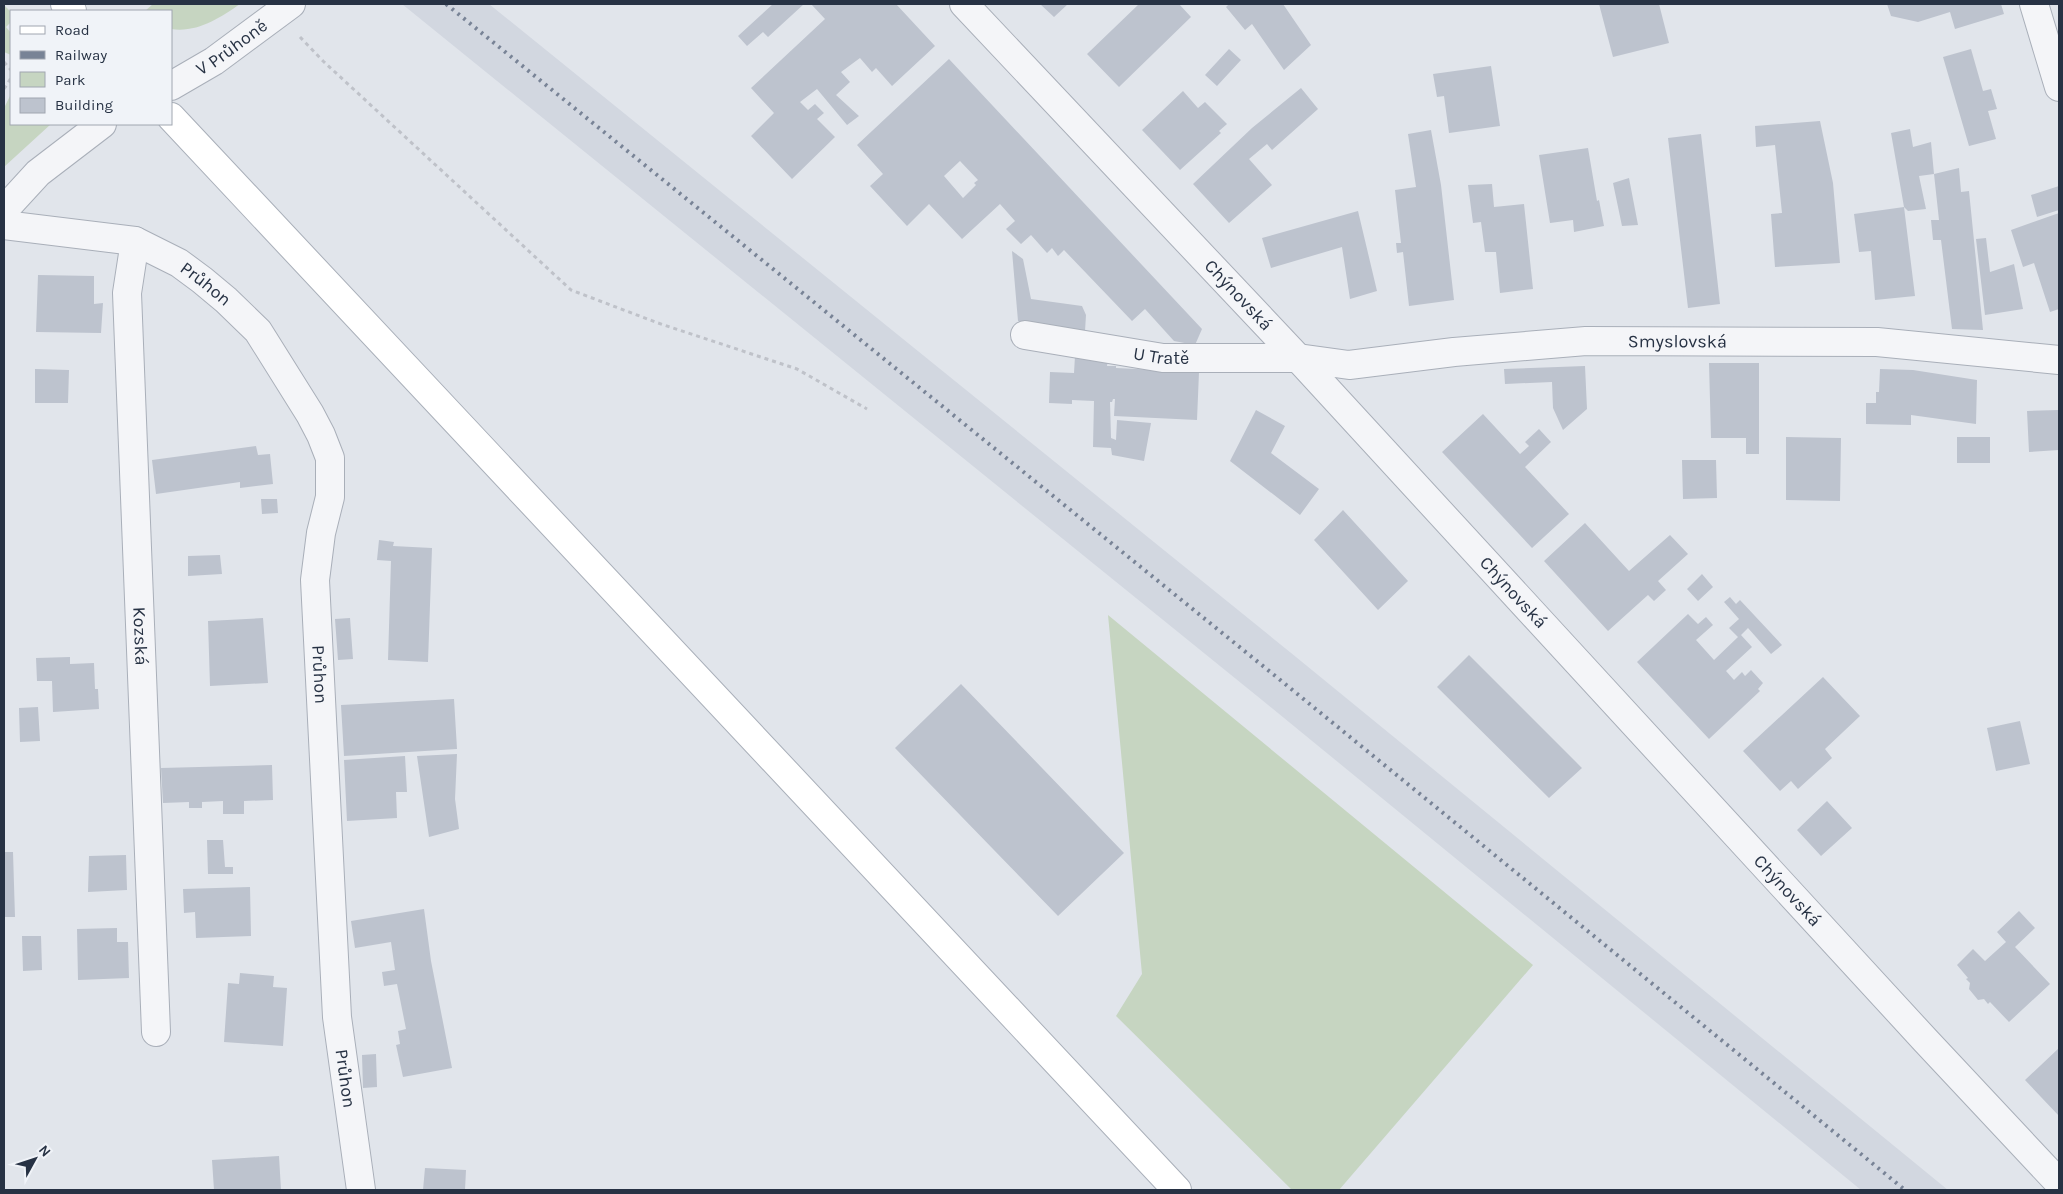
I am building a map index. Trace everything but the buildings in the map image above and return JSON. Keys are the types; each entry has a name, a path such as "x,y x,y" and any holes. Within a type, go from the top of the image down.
{"main road":[{"path":"172,118 1178,1190"}],"street":[{"name":"Chýnovská","path":"964,4 1298,358 1912,1027 2059,1184"},
{"path":"2034,4 2059,87"},
{"name":"V Průhoně","path":"172,85 214,61 285,9"},
{"path":"4,210 38,172 101,125"},
{"name":"Průhon","path":"4,225 135,241 179,263 226,300 258,331 310,414 330,458 330,497 321,533 315,580 337,1016 361,1190"},
{"name":"Kozská","path":"135,241 126,292 156,1032"},
{"name":"U Tratě","path":"1025,335 1163,358 1298,358"},
{"name":"Smyslovská","path":"1298,358 1349,365 1454,352 1606,342 1877,342 2059,360"}],"path":[{"path":"285,9 323,61 571,290 658,323 797,369 867,409"}],"shaded area":[{"path":"402,4 489,4 1296,657 1948,1190 1861,1190 1262,700"}],"green space":[{"path":"153,4 240,4 199,27 181,30 172,29 172,10 146,10"},
{"path":"4,5 10,11 10,23 6,27 10,32 10,55 4,52"},
{"path":"10,96 10,125 50,125 4,167 4,108"},
{"path":"1108,615 1533,965 1339,1190 1292,1190 1116,1016 1142,974"}],"railway":[{"path":"446,4 1279,679 1905,1190"}]}
